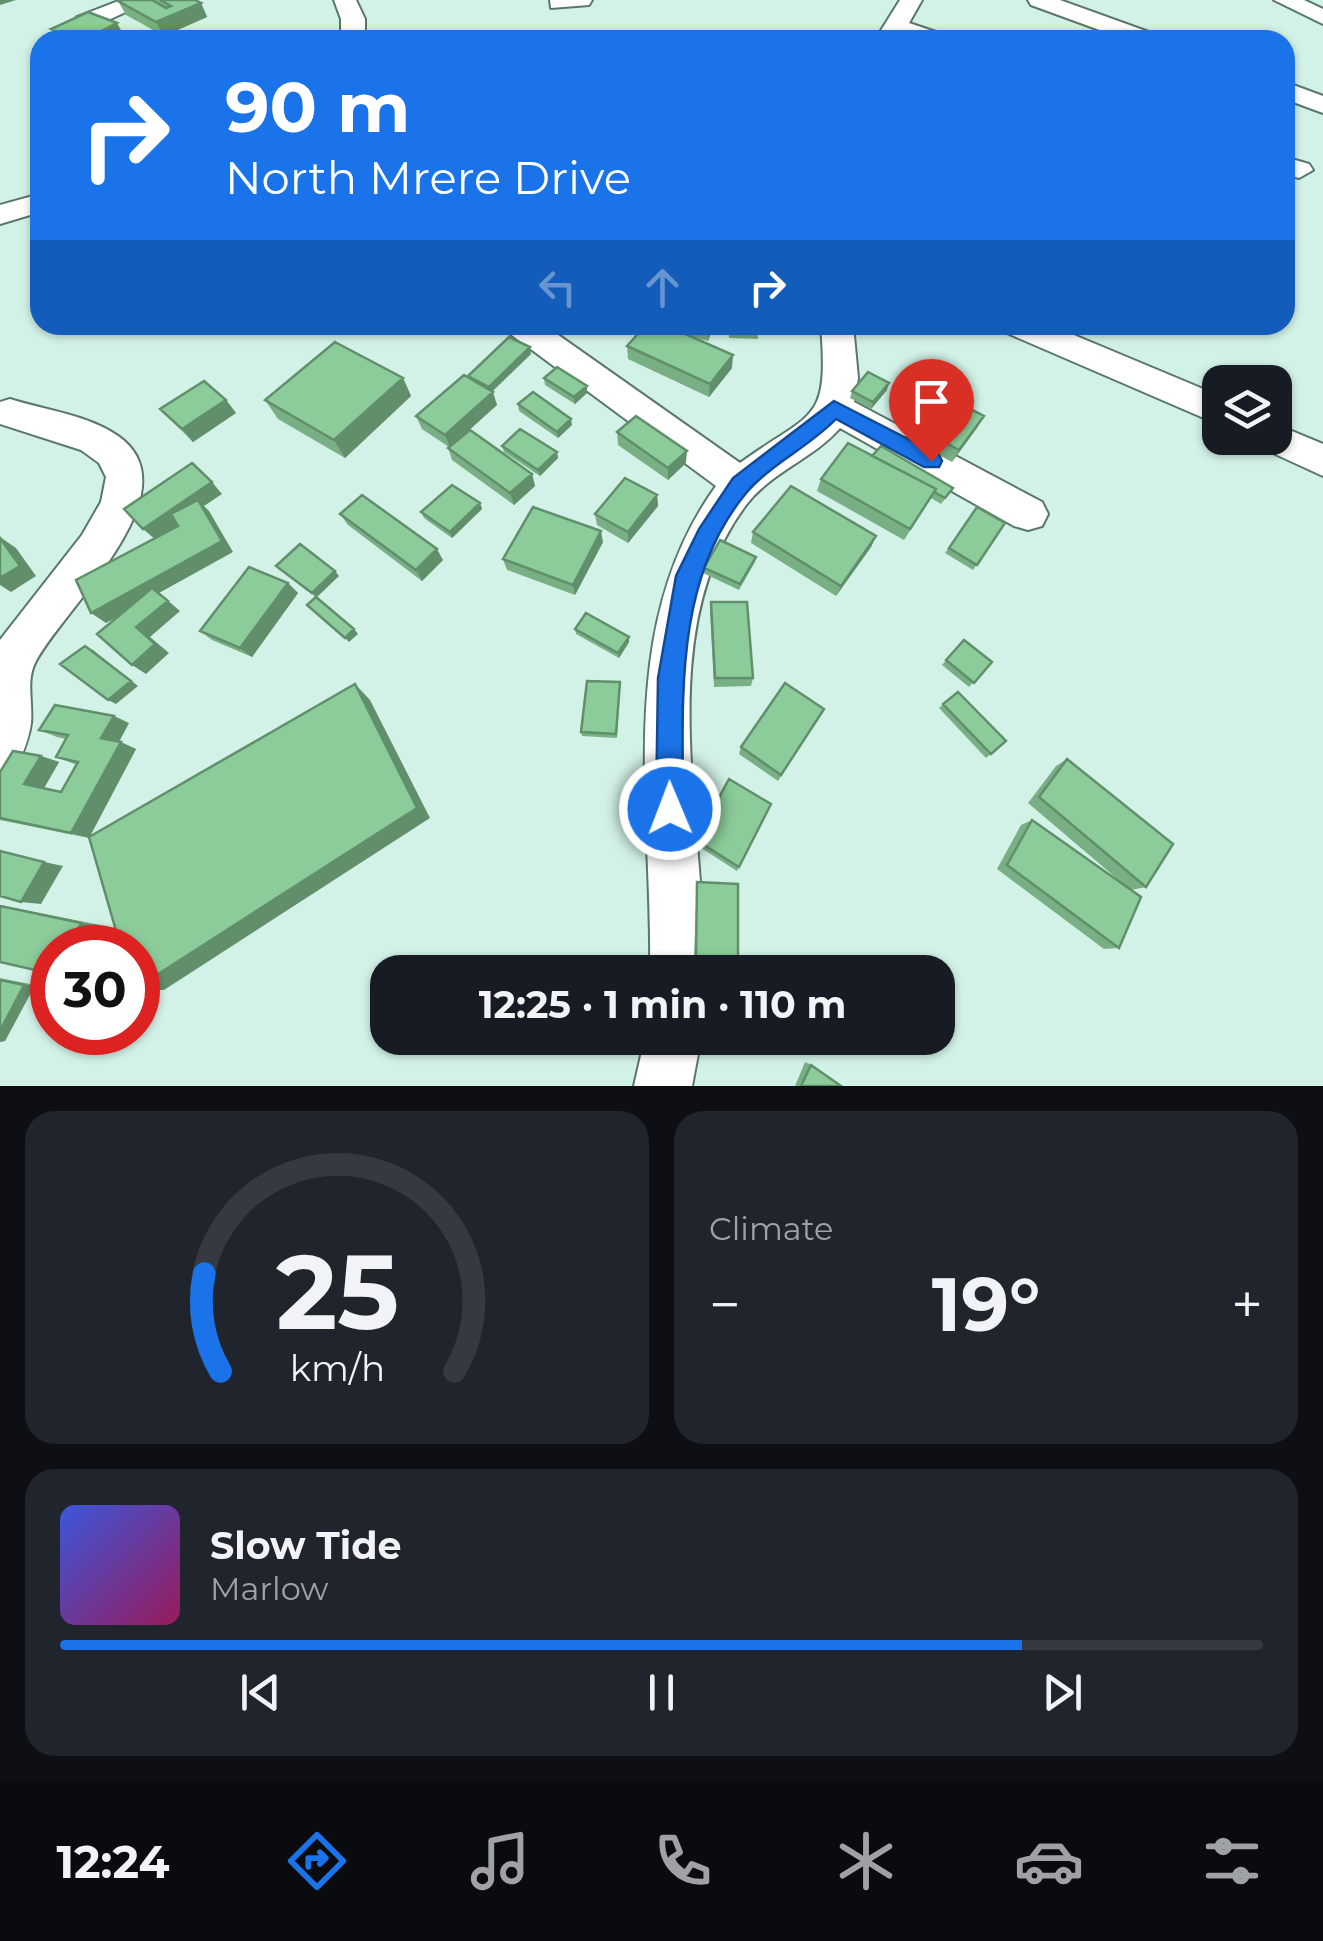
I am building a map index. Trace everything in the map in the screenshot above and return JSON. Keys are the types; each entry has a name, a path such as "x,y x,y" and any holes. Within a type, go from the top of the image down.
{"street":[{"path":"85,22 141,0"},
{"path":"345,0 354,30"},
{"path":"893,30 911,0"},
{"path":"1039,0 1122,30"},
{"path":"1285,0 1323,17"},
{"path":"1295,94 1323,106"},
{"path":"0,214 30,205"},
{"path":"535,335 740,484"},
{"path":"676,955 670,678 688,576 707,536 740,484 812,432 834,408 840,368 838,335"},
{"path":"1043,335 1202,402"},
{"path":"834,408 1028,514"},
{"path":"0,750 10,723 5,678 14,656 121,504 126,480 121,462 102,444 10,413"},
{"path":"1292,446 1323,461"},
{"path":"663,1086 669,1055"}],"building":[{"path":"120,0 152,0 166,8 171,6 160,0 201,3 156,22"},
{"path":"88,12 117,23 103,30 51,29"},
{"path":"637,335 688,335 733,355 710,384 627,346"},
{"path":"509,337 530,347 489,387 468,376"},
{"path":"335,342 403,378 334,440 265,400"},
{"path":"557,367 587,386 574,397 544,378"},
{"path":"868,372 889,383 873,402 852,391"},
{"path":"464,375 493,392 445,435 416,416"},
{"path":"204,381 226,400 182,429 160,409"},
{"path":"533,392 571,419 557,432 518,404"},
{"path":"937,392 984,416 959,450 911,424"},
{"path":"636,416 687,451 668,468 617,432"},
{"path":"520,429 557,452 538,470 502,446"},
{"path":"470,430 532,474 510,493 448,448"},
{"path":"848,443 936,489 910,529 821,479"},
{"path":"881,446 953,488 945,498 934,492 936,489 872,456"},
{"path":"192,463 212,482 143,529 124,509"},
{"path":"625,478 657,495 628,532 595,514"},
{"path":"452,485 480,503 450,532 421,512"},
{"path":"791,486 876,536 841,586 753,532"},
{"path":"362,495 437,549 416,570 340,514"},
{"path":"198,500 222,541 91,613 76,580 178,526 171,514"},
{"path":"533,507 601,531 573,585 503,559"},
{"path":"977,507 1005,523 977,565 949,548"},
{"path":"0,538 20,566 0,578"},
{"path":"720,540 756,557 740,584 704,568"},
{"path":"300,544 335,571 312,593 276,566"},
{"path":"249,567 288,583 240,648 200,631"},
{"path":"152,588 168,601 136,627 155,644 132,665 97,634"},
{"path":"316,597 354,629 345,638 307,605"},
{"path":"711,602 747,602 753,678 715,678"},
{"path":"586,613 629,637 618,653 575,629"},
{"path":"964,640 992,662 974,683 946,660"},
{"path":"85,646 131,681 108,700 60,664"},
{"path":"587,681 620,682 616,734 581,732"},
{"path":"785,683 824,709 781,775 741,747"},
{"path":"355,684 417,808 160,973 160,925 114,925 89,837"},
{"path":"958,692 1006,741 991,754 943,704"},
{"path":"55,705 114,716 101,738 121,742 71,833 0,818 0,772 13,751 41,756 24,784 61,792 78,762 56,757 68,735 39,730"},
{"path":"1067,759 1173,844 1146,887 1039,797"},
{"path":"729,779 771,804 739,867 696,840"},
{"path":"1032,820 1141,897 1119,948 1007,865"},
{"path":"0,851 44,862 21,902 0,896"},
{"path":"697,882 738,884 738,955 696,955"},
{"path":"0,906 81,923 30,925 30,969 0,962"},
{"path":"0,980 24,985 0,1031"},
{"path":"811,1065 841,1086 801,1086"}],"route":[{"path":"670,809 670,678 677,627 688,576 707,536 740,484 812,432 834,408 931,461"}]}
